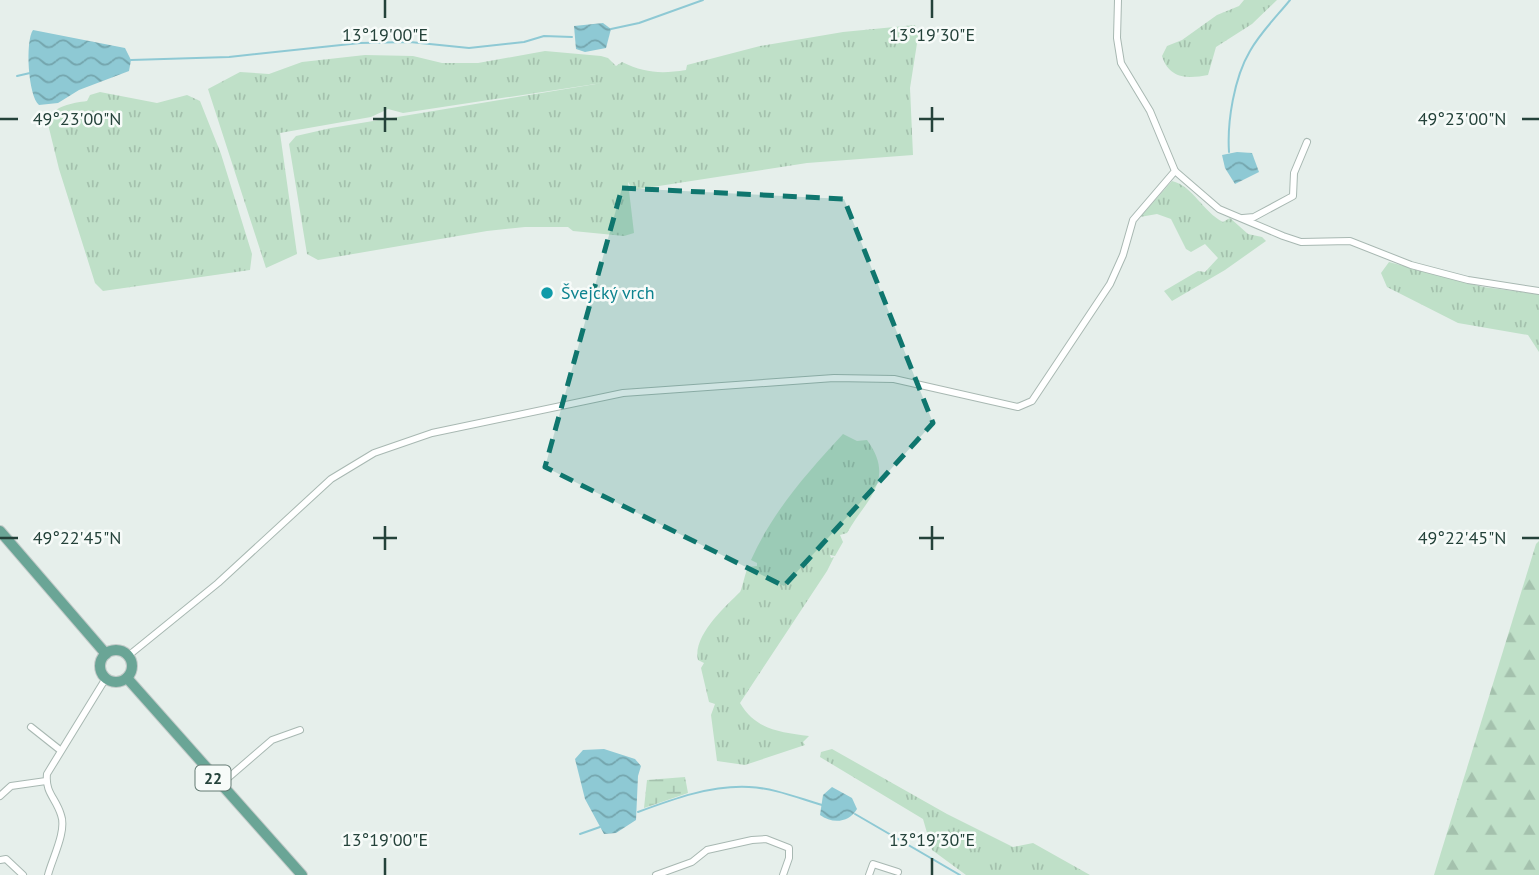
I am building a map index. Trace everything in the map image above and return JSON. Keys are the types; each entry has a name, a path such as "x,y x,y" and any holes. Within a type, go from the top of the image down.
{"main road":[{"path":"0,531 106,654"},
{"path":"116,650 128,656 132,669 127,678 118,681 106,678 100,666 106,654 116,650"},
{"name":"22","path":"127,678 219,785 302,875"}],"street":[{"path":"1118,0 1116,38 1121,63 1150,111 1175,171 1212,205 1300,242 1350,240 1411,265 1468,280 1539,291"},
{"path":"1241,219 1254,217 1293,196 1294,173 1307,142"},
{"path":"128,656 218,583 331,479 374,453 432,433 623,393 834,378 894,379 1006,405 1032,401 1110,284 1123,255 1133,220 1175,171"},
{"path":"48,875 63,824 61,814 46,788 46,781 60,750 106,678"},
{"path":"31,727 60,750"},
{"path":"219,785 272,740 300,730"},
{"path":"0,796 11,786 46,781"},
{"path":"656,875 692,862 707,850 752,839 766,839 789,848 789,858 783,875"},
{"path":"0,860 6,859 23,875"},
{"path":"869,875 873,864 898,872"}],"highlighted area":[{"path":"622,188 844,199 933,423 784,586 545,467"}],"green space":[{"path":"1244,0 1277,0 1252,24 1216,47 1208,75 1180,76 1169,69 1162,56 1167,46 1182,40 1217,15 1239,6"},
{"path":"915,25 918,37 910,88 913,155 807,163 633,190 628,182 634,233 624,236 573,231 568,227 525,227 318,260 307,254 289,144 296,136 331,128 602,83 403,113 388,109 371,117 280,133 297,254 266,268 208,89 240,72 269,74 302,62 365,55 413,56 442,63 478,63 545,51 601,56 608,58 616,66 622,62 646,70 677,71 686,70 687,65 760,46 843,32"},
{"path":"100,92 157,103 187,95 200,101 221,154 252,254 250,270 103,291 95,283 59,169 47,120 59,108 87,101 90,95"},
{"path":"1172,181 1186,188 1216,218 1223,222 1230,218 1248,234 1262,237 1266,241 1225,270 1172,301 1164,291 1198,271 1205,272 1218,258 1205,244 1191,252 1186,249 1171,219 1157,214 1140,217"},
{"path":"1389,262 1483,287 1539,294 1539,352 1528,335 1458,323 1387,287 1381,273"},
{"path":"843,434 857,441 867,440 879,466 879,478 870,499 847,533 840,535 843,542 835,556 830,555 831,558 834,557 827,571 740,703 753,719 761,724 779,731 809,736 803,742 805,745 745,765 717,761 711,715 715,704 709,702 701,668 704,663 698,660 700,641 711,622 740,592 748,567 757,566 757,563 751,560 780,509"},
{"path":"1539,541 1539,875 1434,875 1536,544"},
{"path":"832,749 947,814 1013,847 1033,843 1090,875 966,875 932,850 923,819 820,757 821,752"},
{"path":"685,777 688,793 644,808 647,780"}],"water":[{"path":"603,23 611,29 606,48 585,52 576,49 574,26"},
{"path":"33,30 125,48 131,60 129,71 79,90 58,103 39,105 32,91 29,68 29,45"},
{"path":"1252,153 1259,172 1235,184 1225,168 1222,155"},
{"path":"604,749 635,759 641,766 636,820 616,833 604,834 585,799 575,759 583,750"},
{"path":"832,787 852,798 857,809 850,817 835,821 820,815 823,795"}],"waterway":[{"path":"611,29 639,23 703,0"},
{"path":"1229,152 1233,100 1244,62 1259,38 1290,0"},
{"path":"131,60 229,57 360,43 410,42 469,48 524,42 544,36 572,37"},
{"path":"17,76 30,73"},
{"path":"638,812 692,794 735,787 768,789 822,805"},
{"path":"855,814 960,875"},
{"path":"580,834 600,827"}],"place":[{"name":"Švejcký vrch","path":"547,293"}]}
